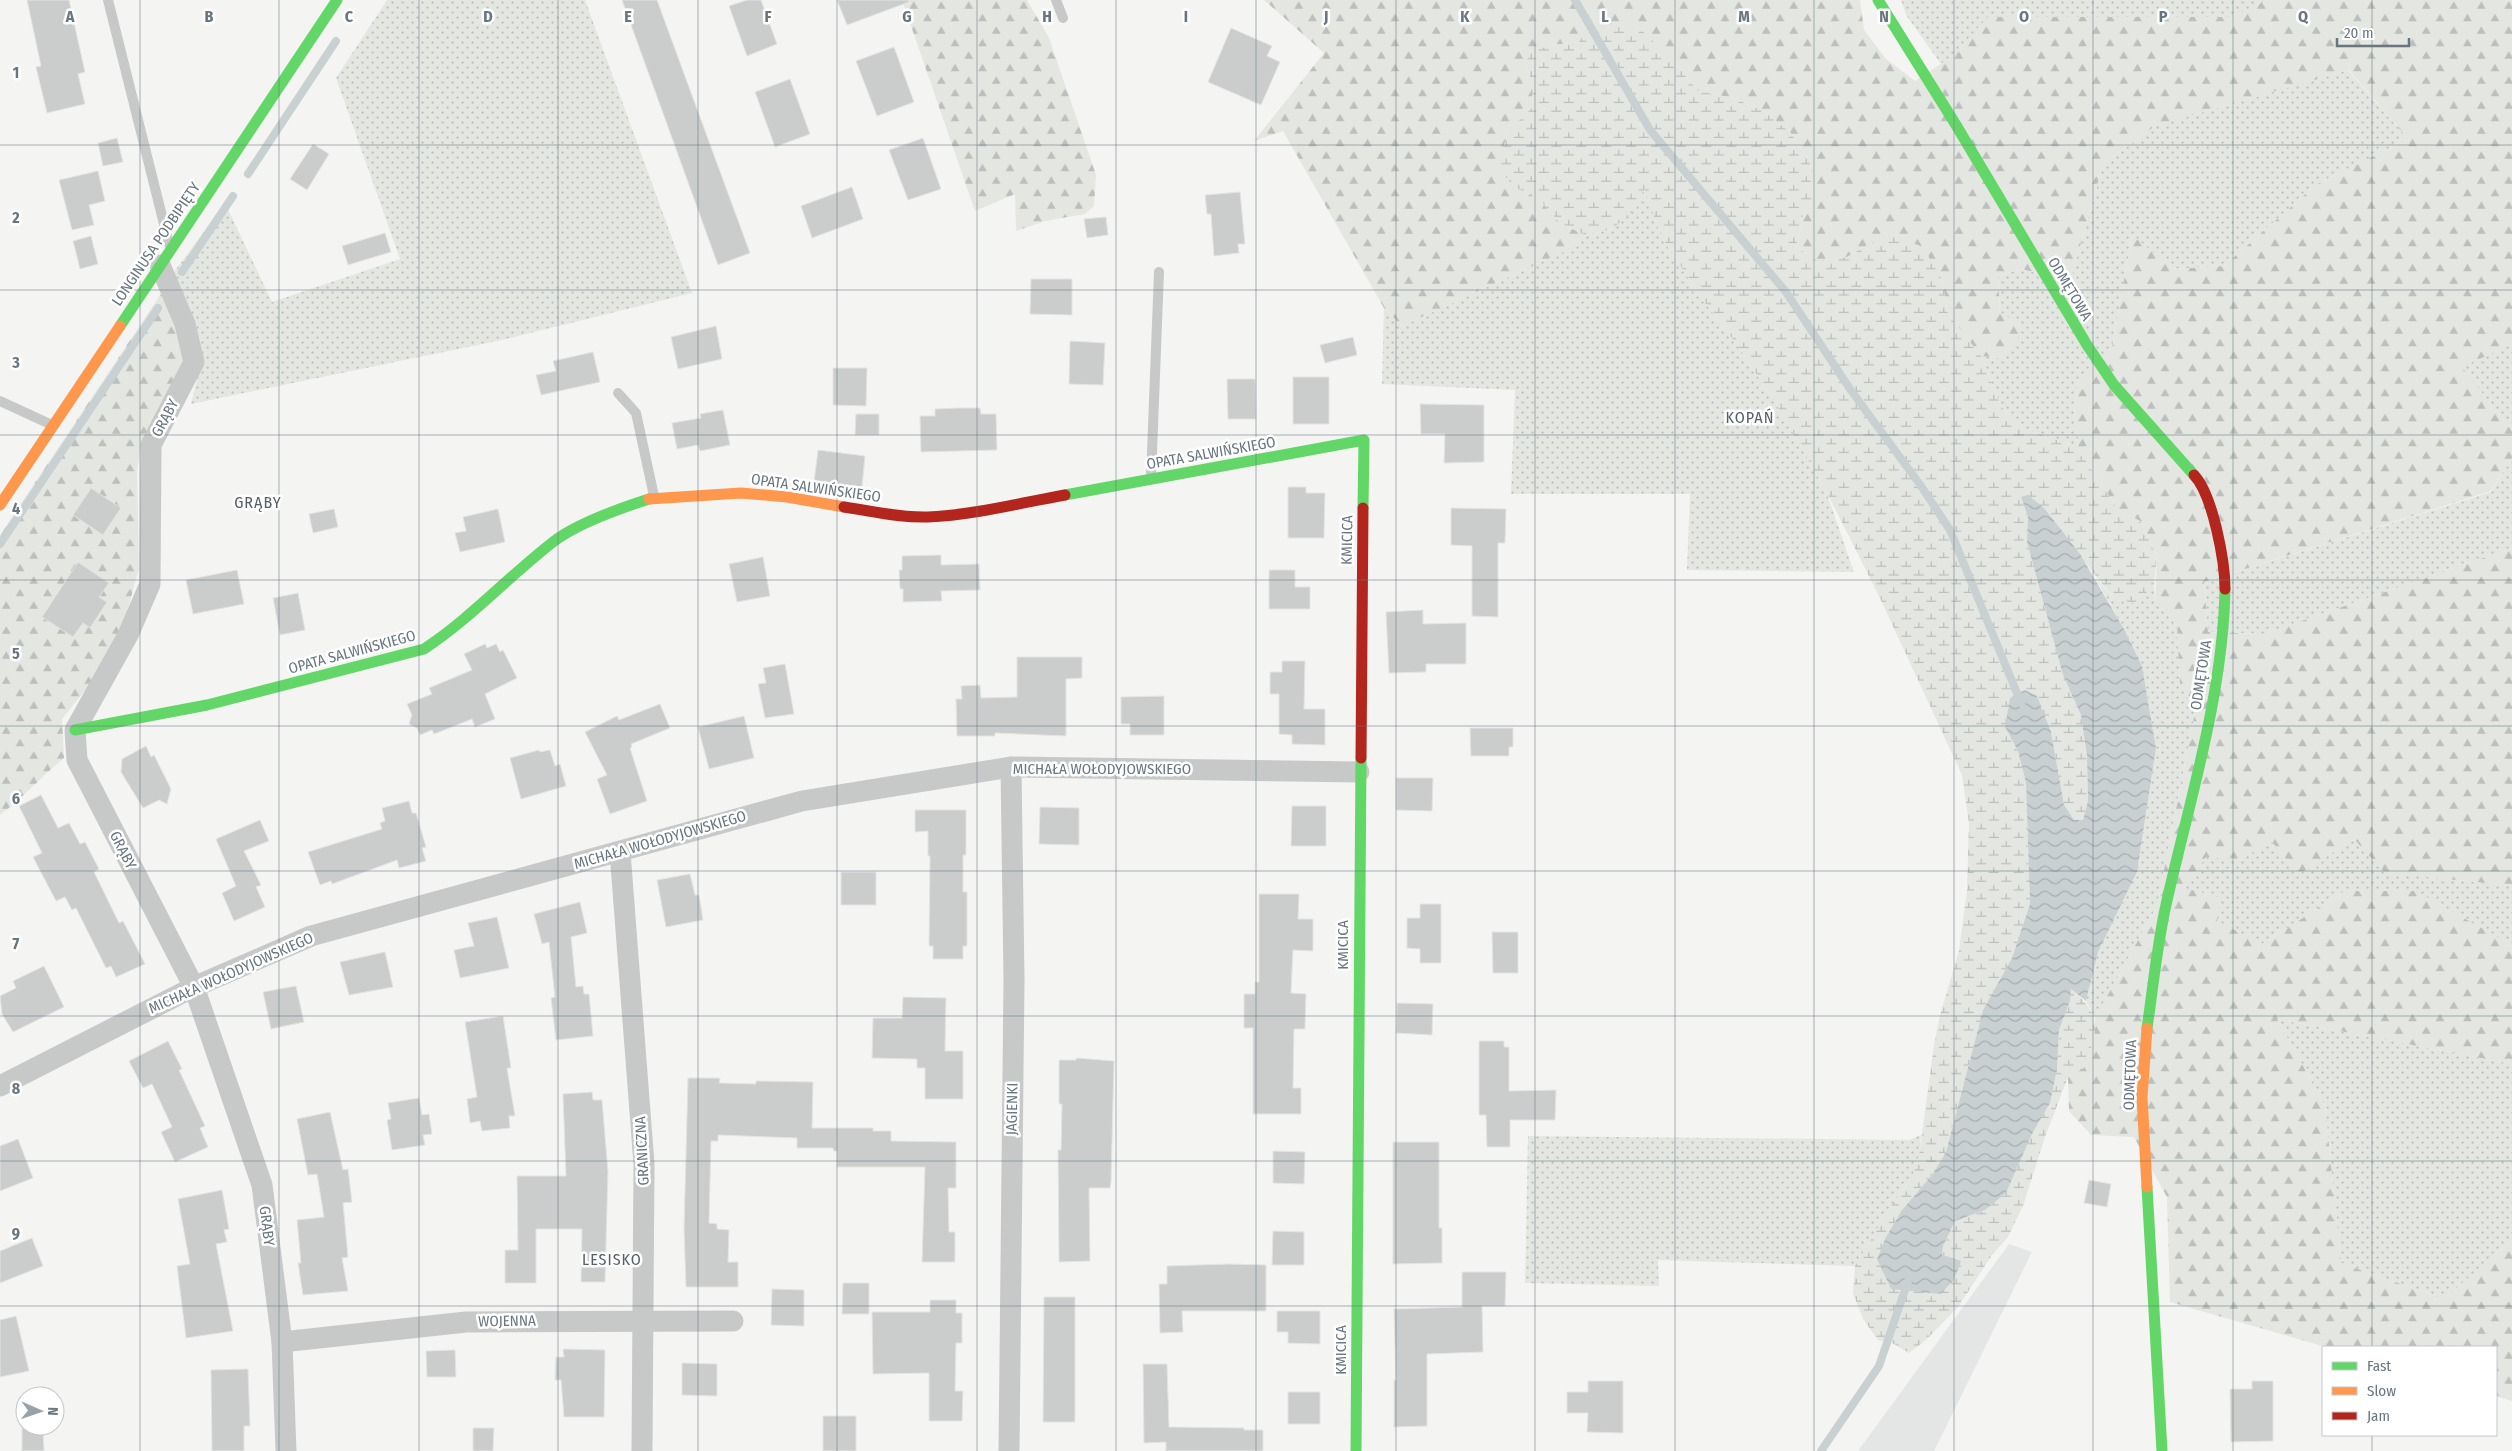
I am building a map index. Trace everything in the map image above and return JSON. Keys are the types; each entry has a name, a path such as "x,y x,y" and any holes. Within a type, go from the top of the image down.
{"street":[{"name":"LONGINUSA PODBIPIĘTY","path":"0,505 337,0"},
{"name":"ODMĘTOWA","path":"1878,0 1956,125 2087,345 2114,385 2197,478 2215,522 2226,570 2224,624 2206,734 2165,908 2145,1043 2142,1097 2162,1451"},
{"name":"GRĄBY","path":"165,257 194,362 151,445 150,584 128,635 75,730 77,760 194,987 262,1185 282,1342 286,1451"},
{"name":"OPATA SALWIŃSKIEGO","path":"75,730 184,711 424,649 454,629 554,542 610,512 654,497 740,493 787,497 889,514 927,517 962,514 1364,440"},
{"name":"KMICICA","path":"1356,1451 1359,772 1364,440"},
{"name":"MICHAŁA WOŁODYJOWSKIEGO","path":"0,1086 194,987 311,936 620,852 802,800 1011,768 1359,772"},
{"name":"JAGIENKI","path":"1009,1451 1014,980 1011,768"},
{"name":"GRANICZNA","path":"620,852 644,1164 642,1451"},
{"name":"WOJENNA","path":"282,1342 466,1322 516,1320 642,1323 733,1321"}],"lane":[{"name":"GRĄBY","path":"108,0 165,257"},
{"path":"1056,0 1063,18"},
{"path":"1151,479 1159,272"},
{"path":"618,393 636,413 654,497"},
{"path":"0,401 53,425"}],"shaded area":[{"path":"2009,1244 2032,1252 1934,1451 1858,1451"}],"green space":[{"path":"387,0 585,0 692,293 502,340 191,404 198,375 200,340 174,272 225,203 272,302 400,259 336,78"},
{"path":"902,0 1027,0 1049,38 1096,175 1094,206 1085,214 1045,221 1016,231 1015,194 975,211"},
{"path":"1264,0 1860,0 1864,30 1886,59 1915,81 1950,58 1988,17 2232,17 2267,0 2512,0 2512,344 2462,367 2512,431 2512,458 2491,491 2204,582 2208,632 2264,634 2512,548 2512,890 2507,885 2385,873 2354,839 2299,874 2271,841 2241,859 2206,857 2184,888 2220,897 2217,921 2262,944 2345,891 2416,891 2508,943 2512,950 2512,1064 2277,1019 2325,1106 2341,1263 2444,1299 2512,1240 2512,1401 2497,1396 2497,1346 2323,1346 2170,1302 2167,1197 2134,1137 2091,1135 2069,1111 2068,1077 2094,1038 2095,1018 2157,906 2195,712 2180,684 2177,626 2155,602 2157,555 2140,521 2118,510 2077,447 2078,437 2074,414 2078,382 2112,348 2132,235 2173,269 2224,266 2317,184 2408,139 2349,70 2155,126 2103,164 2070,282 2022,269 1998,276 2000,312 2020,326 2017,344 1999,358 1981,356 1948,314 1942,280 1869,244 1847,257 1817,261 1796,247 1803,215 1813,198 1810,161 1790,132 1763,111 1733,98 1698,91 1672,59 1585,32 1579,42 1553,45 1525,63 1533,85 1532,108 1512,127 1514,187 1539,199 1560,223 1585,235 1563,252 1402,326 1384,308 1283,131 1254,141 1324,53"},
{"path":"1901,0 2267,0 2232,17 1989,17 1950,58 1941,64 1906,15"},
{"path":"1604,19 1641,30 1672,59 1698,91 1733,98 1763,111 1790,132 1810,161 1813,198 1803,215 1796,247 1817,261 1847,257 1869,244 1892,235 1923,247 1942,280 1948,314 1981,356 2001,406 2019,427 2077,447 2118,510 2140,521 2157,556 2154,584 2137,603 2115,600 2063,535 2021,497 2028,517 2027,542 2063,675 2081,715 2087,756 2088,801 2083,820 2074,820 2064,806 2051,732 2005,727 2018,751 2026,783 2030,904 2012,958 1983,1010 1946,1152 1932,1175 1902,1210 1886,1237 1961,1262 1942,1255 1943,1246 1955,1221 1985,1210 2006,1193 2033,1132 2050,1103 2057,1070 2059,1030 2070,1001 2071,989 2089,1008 2095,1025 2094,1034 2084,1068 2068,1077 2045,1137 2023,1206 2008,1237 1992,1255 1958,1307 1926,1340 1909,1353 1894,1344 1878,1340 1863,1319 1853,1293 1855,1266 1891,1206 1912,1178 1919,1156 1934,1045 1940,1015 1959,951 1967,890 1969,823 1962,775 1879,596 1826,491 1778,407 1738,346 1700,296 1661,236 1644,189 1636,209 1612,229 1585,235 1560,223 1539,199 1514,187 1495,164 1512,127 1532,108 1533,85 1525,63 1532,51 1553,45 1579,42 1585,32"},
{"path":"2348,70 2408,139 2317,184 2224,266 2172,269 2132,235 2112,348 2078,382 2074,414 2078,437 2077,447 2019,427 2001,406 1981,356 1999,358 2020,326 2000,312 1998,276 2022,269 2070,282 2103,164 2155,126"},
{"path":"1644,188 1661,236 1700,296 1738,346 1778,407 1826,491 1854,572 1687,570 1690,494 1511,494 1515,390 1382,384 1384,308 1402,326 1563,252 1585,235 1612,229"},
{"path":"163,291 175,319 185,363 142,440 137,471 139,569 122,629 95,678 62,719 64,758 0,815 0,535"},
{"path":"2512,344 2512,431 2461,367"},
{"path":"2512,458 2512,548 2264,634 2208,632 2204,582 2491,492"},
{"path":"2095,577 2115,600 2136,603 2154,584 2155,602 2177,626 2180,684 2195,712 2157,906 2095,1018 2086,1001 2098,952 2137,872 2156,748 2142,666"},
{"path":"2354,839 2386,873 2508,885 2512,890 2512,950 2508,943 2345,891 2262,944 2216,921 2184,888 2206,857 2241,859 2271,841 2299,873"},
{"path":"2277,1019 2512,1064 2512,1240 2444,1299 2341,1263 2325,1106"},
{"path":"1921,1135 1919,1156 1912,1178 1891,1206 1855,1266 1658,1260 1659,1286 1525,1283 1528,1136 1909,1140"}],"water":[{"path":"2028,495 2044,508 2080,554 2124,629 2142,666 2156,748 2137,872 2098,952 2086,1001 2071,989 2070,1001 2059,1030 2057,1070 2050,1103 2033,1132 2006,1193 1985,1210 1955,1221 1943,1246 1942,1255 1961,1261 1954,1280 1940,1294 1891,1289 1877,1259 1886,1237 1902,1210 1932,1175 1946,1152 1983,1010 2012,958 2030,904 2026,783 2018,751 2005,727 2010,698 2025,690 2037,696 2051,732 2064,805 2074,820 2083,820 2088,801 2087,756 2081,715 2063,675 2027,542 2028,517 2021,497"}],"building":[{"path":"27,0 69,0 85,72 78,74 85,104 47,113 36,67 41,66"},
{"path":"622,0 657,0 750,253 718,265"},
{"path":"747,0 761,0 777,44 747,56 729,6"},
{"path":"837,0 909,0 909,2 847,25"},
{"path":"1231,28 1272,46 1267,56 1280,62 1261,105 1208,82"},
{"path":"894,47 914,102 877,116 856,61"},
{"path":"790,79 810,134 775,147 755,92"},
{"path":"117,138 123,162 103,166 98,143"},
{"path":"923,138 941,189 908,200 889,150"},
{"path":"313,144 329,154 307,190 290,179"},
{"path":"98,171 105,201 89,205 94,225 72,230 59,180"},
{"path":"852,187 863,219 812,238 801,206"},
{"path":"1240,192 1245,244 1238,244 1239,253 1214,256 1211,214 1207,214 1205,195"},
{"path":"1106,217 1108,235 1087,238 1084,219"},
{"path":"385,233 391,252 348,265 342,246"},
{"path":"91,236 98,264 80,269 73,241"},
{"path":"1031,279 1072,279 1072,315 1030,314"},
{"path":"716,326 722,359 678,369 671,337"},
{"path":"1353,337 1357,355 1325,363 1320,345"},
{"path":"1070,341 1105,343 1103,385 1069,384"},
{"path":"593,352 600,382 541,395 536,375 556,371 553,361"},
{"path":"833,368 867,368 866,406 833,405"},
{"path":"1293,377 1329,377 1329,424 1293,424"},
{"path":"1227,379 1255,379 1256,419 1228,419"},
{"path":"1420,404 1484,405 1484,462 1444,463 1445,434 1421,434"},
{"path":"980,408 981,414 996,414 997,450 921,452 920,416 935,416 935,409"},
{"path":"723,410 730,445 700,451 698,445 677,449 672,423 701,418 700,414"},
{"path":"856,414 879,414 879,435 855,435"},
{"path":"818,450 865,456 862,487 814,482"},
{"path":"1288,487 1306,487 1306,493 1325,493 1324,538 1288,538"},
{"path":"91,488 121,508 103,535 73,515"},
{"path":"1451,508 1506,509 1505,543 1498,543 1498,617 1472,616 1472,546 1451,545"},
{"path":"334,509 338,527 313,533 309,514"},
{"path":"498,509 505,542 460,552 455,533 466,531 463,517"},
{"path":"941,555 941,565 979,564 980,590 941,591 942,601 903,602 903,589 900,589 899,570 902,570 902,556"},
{"path":"763,557 770,596 737,602 729,564"},
{"path":"78,562 109,583 99,597 107,602 90,628 83,623 73,637 42,617"},
{"path":"237,570 244,604 193,614 186,580"},
{"path":"1269,570 1295,570 1295,587 1310,587 1310,609 1269,609"},
{"path":"298,593 305,630 280,635 273,598"},
{"path":"1423,610 1423,624 1466,623 1466,664 1426,664 1426,672 1389,673 1386,612"},
{"path":"485,644 487,648 496,644 500,652 503,650 517,678 485,694 495,719 475,727 472,719 434,734 432,730 420,735 417,728 409,724 412,715 407,704 432,694 429,688 472,670 464,654"},
{"path":"1017,657 1082,657 1082,678 1066,679 1066,736 995,733 995,736 957,736 956,699 962,699 961,686 980,685 981,698 1017,697"},
{"path":"1282,661 1305,661 1304,709 1325,709 1325,745 1292,744 1292,735 1279,734 1279,694 1270,694 1270,672 1282,672"},
{"path":"785,664 794,714 765,718 758,684 766,683 763,668"},
{"path":"1164,696 1164,735 1130,735 1130,724 1121,724 1121,697"},
{"path":"660,704 670,728 631,744 632,747 630,748 647,801 610,814 597,779 607,775 585,732 617,716 619,720"},
{"path":"744,716 754,758 709,769 698,727"},
{"path":"1470,728 1513,728 1513,747 1509,747 1509,756 1471,756"},
{"path":"146,746 151,757 154,755 171,789 167,804 159,800 143,808 121,772 122,759"},
{"path":"539,750 540,752 550,750 555,766 560,764 566,786 521,799 510,758"},
{"path":"1396,778 1433,778 1432,811 1396,810"},
{"path":"41,795 58,828 69,823 80,844 85,842 99,869 94,872 119,923 123,921 145,964 116,977 111,966 106,968 76,908 72,910 65,897 56,901 33,857 42,853 19,806"},
{"path":"409,801 412,813 416,813 426,847 422,848 426,861 399,868 397,860 332,884 331,881 320,885 308,852 382,829 380,823 385,821 382,808"},
{"path":"1292,806 1326,806 1326,846 1291,846"},
{"path":"1040,807 1079,808 1079,845 1039,844"},
{"path":"915,810 966,810 966,855 963,855 963,892 967,892 967,946 963,946 963,959 933,959 933,946 929,946 930,856 928,856 928,831 915,832"},
{"path":"260,820 269,841 244,851 261,885 256,887 265,907 234,921 222,893 236,886 216,839"},
{"path":"841,872 876,872 876,905 841,905"},
{"path":"690,874 695,895 699,895 703,920 666,927 657,880"},
{"path":"1259,894 1299,894 1298,919 1313,919 1313,951 1293,950 1291,993 1306,994 1305,1029 1294,1029 1293,1088 1301,1088 1301,1114 1253,1114 1253,1028 1244,1028 1244,994 1255,994 1255,982 1259,982"},
{"path":"580,902 587,933 571,937 576,987 583,986 584,994 589,994 593,1036 556,1040 551,998 555,997 549,942 542,944 534,914"},
{"path":"1420,904 1441,904 1441,963 1420,963 1420,949 1407,948 1407,918 1420,918"},
{"path":"497,917 509,968 460,978 454,950 474,946 468,923"},
{"path":"1492,932 1518,932 1518,973 1493,973"},
{"path":"385,952 393,987 349,995 340,962"},
{"path":"44,966 64,1007 13,1032 2,1014 0,996 16,988 13,981"},
{"path":"296,986 304,1022 271,1029 263,992"},
{"path":"903,997 946,998 945,1051 963,1051 963,1099 925,1099 925,1068 917,1068 917,1059 872,1058 873,1018 902,1018"},
{"path":"1397,1003 1433,1004 1432,1035 1396,1033"},
{"path":"503,1016 511,1068 507,1068 515,1116 509,1116 510,1128 482,1131 480,1121 470,1123 467,1099 477,1097 465,1022"},
{"path":"168,1041 182,1069 179,1070 205,1126 200,1128 208,1147 175,1162 161,1132 172,1127 152,1084 143,1088 129,1061"},
{"path":"1479,1041 1504,1041 1504,1047 1509,1047 1509,1091 1556,1090 1555,1120 1510,1120 1510,1147 1487,1147 1486,1115 1479,1115"},
{"path":"1077,1058 1114,1061 1111,1182 1110,1188 1089,1188 1090,1261 1059,1262 1058,1150 1061,1150 1062,1104 1059,1104 1059,1060 1076,1060"},
{"path":"688,1078 720,1078 719,1083 756,1084 756,1081 813,1082 812,1128 873,1128 873,1131 891,1131 891,1141 956,1142 956,1188 948,1188 949,1232 955,1232 955,1262 922,1262 925,1167 837,1167 837,1151 834,1151 833,1148 797,1148 797,1138 718,1135 718,1141 711,1141 709,1223 717,1224 717,1229 729,1230 728,1262 738,1262 738,1287 686,1287 684,1229"},
{"path":"592,1092 593,1100 602,1100 608,1172 605,1282 581,1282 582,1229 536,1229 536,1283 505,1283 505,1250 518,1250 517,1176 566,1176 563,1094"},
{"path":"419,1098 422,1115 429,1114 432,1134 423,1135 425,1145 392,1150 387,1120 391,1119 388,1103"},
{"path":"330,1112 343,1170 348,1169 352,1202 343,1203 348,1257 342,1258 348,1291 303,1295 298,1263 301,1263 297,1220 324,1217 317,1174 308,1175 297,1119"},
{"path":"18,1139 33,1178 0,1191 0,1146"},
{"path":"1393,1142 1439,1142 1439,1228 1442,1228 1442,1263 1393,1264"},
{"path":"1273,1151 1305,1152 1304,1184 1273,1183"},
{"path":"2089,1180 2111,1184 2107,1207 2084,1203"},
{"path":"222,1190 229,1229 224,1230 227,1242 216,1244 233,1331 186,1338 177,1266 190,1264 178,1199"},
{"path":"1273,1231 1304,1232 1304,1265 1272,1265"},
{"path":"32,1238 43,1266 0,1283 0,1251"},
{"path":"1266,1265 1266,1311 1182,1311 1183,1332 1160,1333 1159,1284 1167,1284 1167,1266"},
{"path":"1462,1272 1506,1272 1505,1306 1482,1306 1483,1352 1427,1354 1427,1426 1394,1427 1394,1380 1396,1380 1394,1309 1462,1307"},
{"path":"843,1283 869,1283 869,1314 842,1314"},
{"path":"772,1289 804,1290 804,1326 771,1325"},
{"path":"1044,1297 1075,1297 1075,1422 1043,1422"},
{"path":"930,1300 956,1300 956,1313 962,1313 962,1343 956,1343 955,1391 963,1391 962,1421 929,1421 929,1373 873,1374 872,1312 930,1312"},
{"path":"1277,1311 1320,1311 1320,1344 1288,1343 1288,1332 1277,1332"},
{"path":"16,1316 29,1371 0,1377 0,1320"},
{"path":"563,1349 605,1350 604,1417 564,1417 561,1380 555,1380 556,1357 564,1357"},
{"path":"455,1350 456,1377 427,1377 426,1351"},
{"path":"682,1363 717,1364 717,1396 682,1395"},
{"path":"1143,1364 1167,1364 1169,1427 1263,1430 1263,1451 1166,1451 1166,1442 1144,1443"},
{"path":"248,1369 250,1426 244,1426 244,1451 212,1451 211,1370"},
{"path":"1588,1381 1623,1381 1623,1433 1587,1432 1588,1413 1567,1413 1567,1392 1588,1392"},
{"path":"2252,1381 2273,1381 2273,1441 2231,1442 2230,1389 2252,1389"},
{"path":"1288,1392 1320,1392 1320,1424 1288,1424"},
{"path":"823,1416 856,1416 856,1451 823,1451"},
{"path":"473,1428 494,1428 493,1451 473,1451"},
{"path":"22,1436 43,1436 44,1451 22,1451"}],"waterway":[{"path":"1575,0 1650,130 1786,292 1850,389 1921,486 1950,530 2021,703"},
{"path":"248,174 336,41"},
{"path":"182,272 233,196"},
{"path":"0,544 158,308"},
{"path":"1821,1451 1879,1366 1908,1281"}],"traffic: fast":[{"path":"120,326 337,0"},
{"path":"1878,0 1956,125 2087,345 2114,385 2194,475"},
{"path":"1065,495 1364,440 1363,508"},
{"path":"75,730 207,705 424,649 474,611 536,555 563,535 599,517 649,499"},
{"path":"2147,1028 2163,920 2212,709 2223,629 2225,589"},
{"path":"1356,1451 1361,758"},
{"path":"2147,1187 2162,1451"}],"traffic: slow":[{"path":"0,505 120,326"},
{"path":"649,499 741,493 787,497 844,507"},
{"path":"2147,1028 2142,1097 2147,1187"}],"traffic: jam":[{"path":"2194,475 2207,497 2217,529 2225,589"},
{"path":"844,507 896,515 928,517 980,511 1065,495"},
{"path":"1361,758 1363,508"}],"district":[{"name":"KOPAŃ","path":"1750,417"},
{"name":"GRĄBY","path":"258,502"},
{"name":"LESISKO","path":"612,1259"}]}
